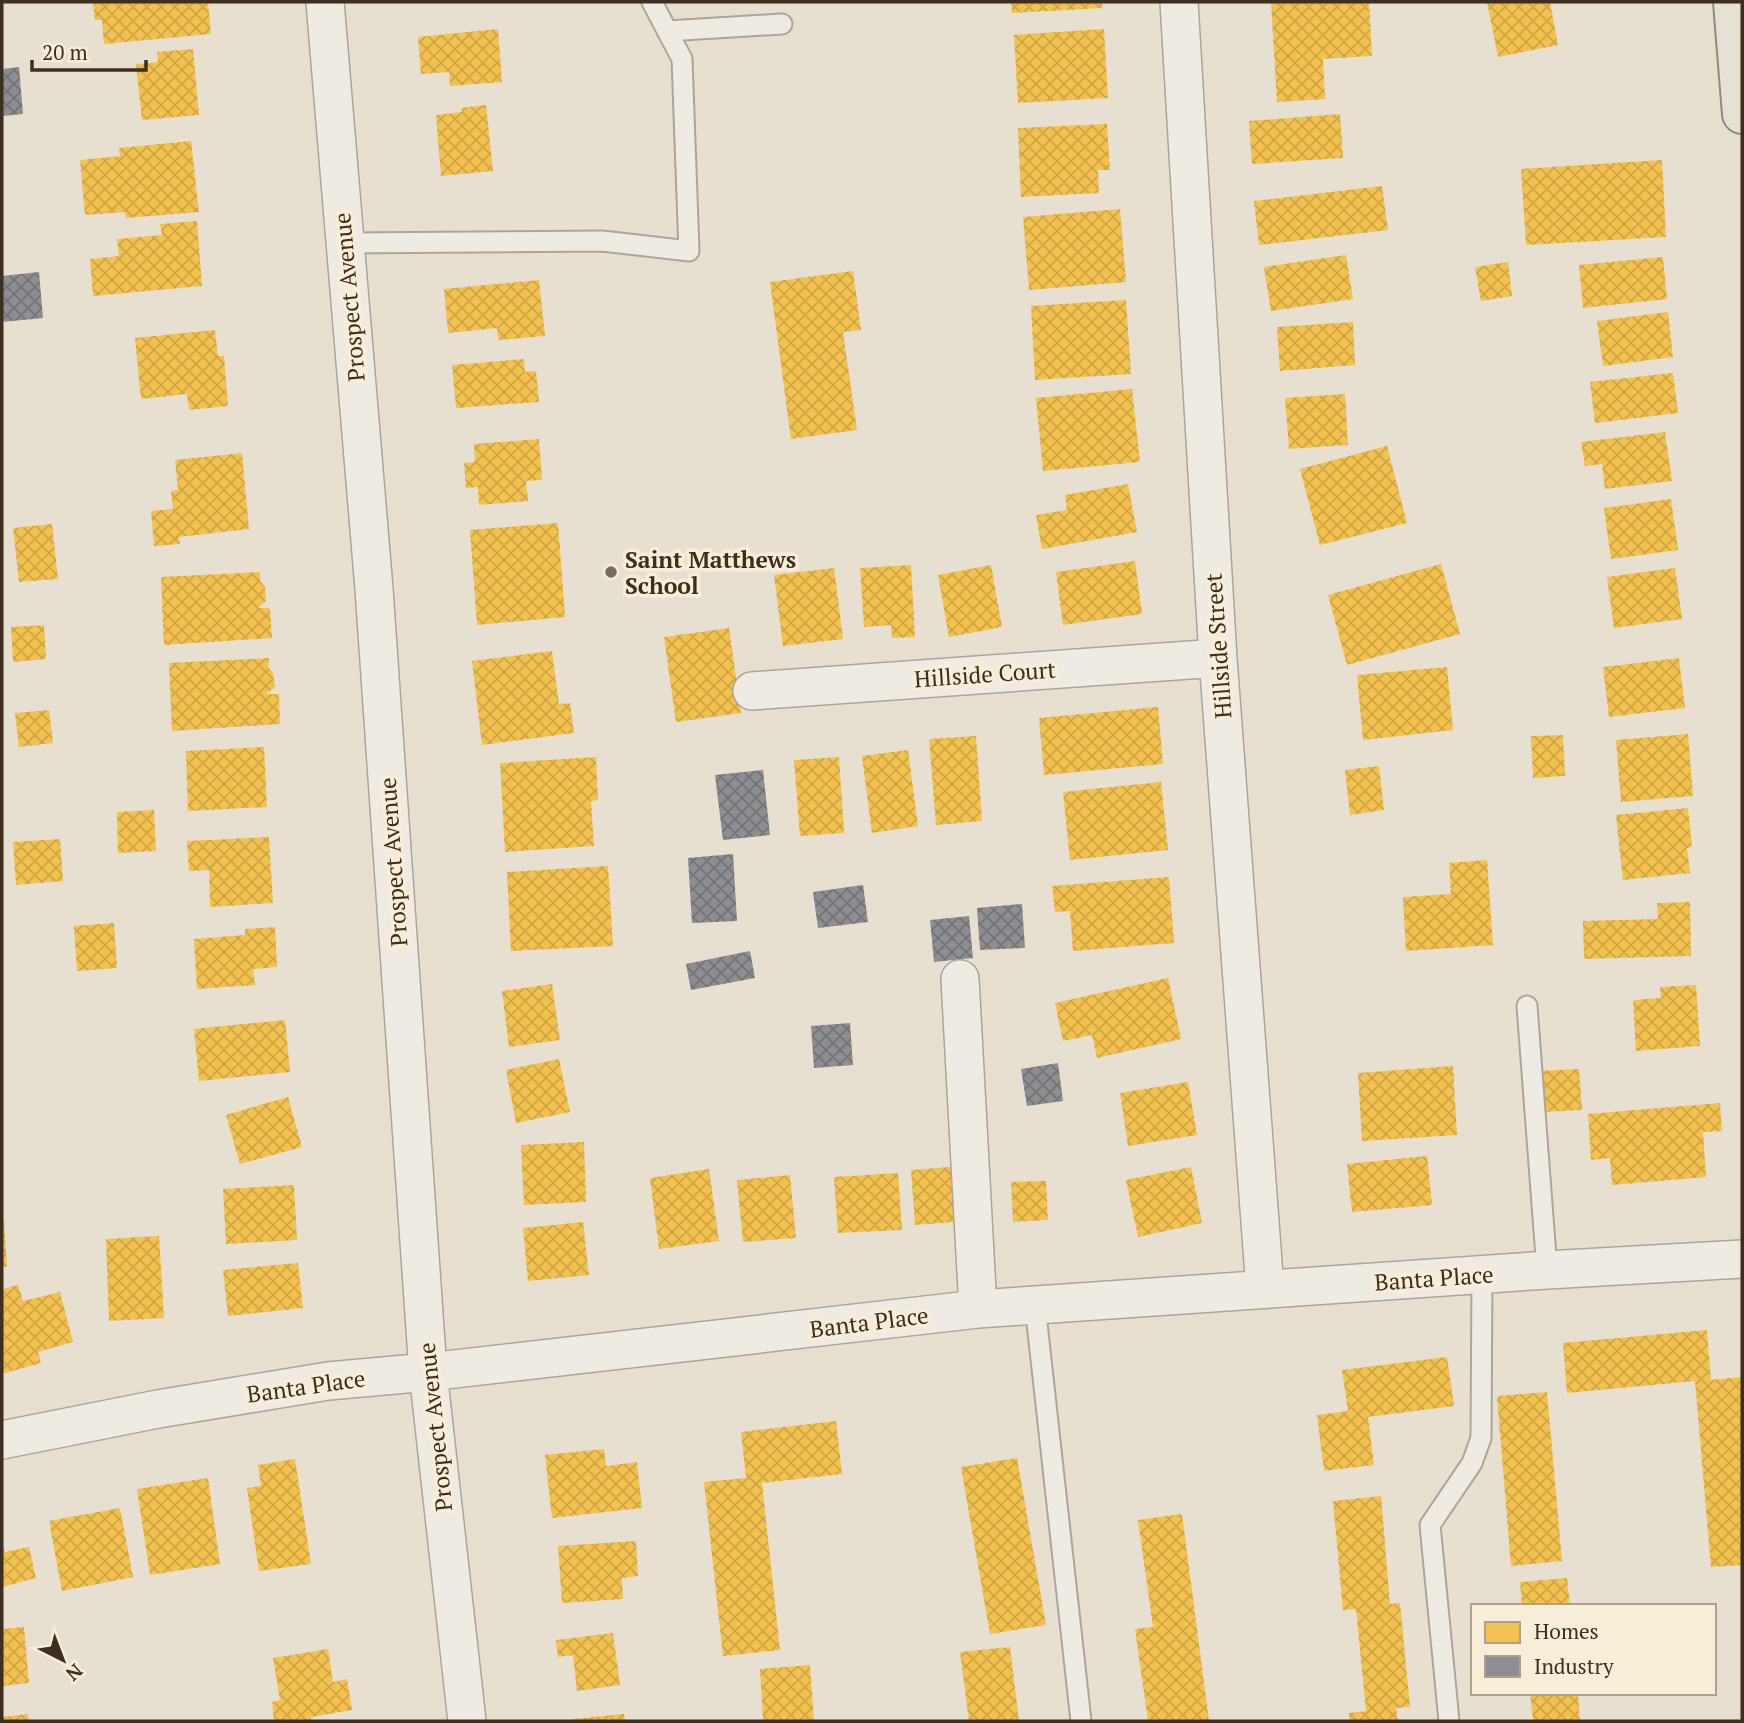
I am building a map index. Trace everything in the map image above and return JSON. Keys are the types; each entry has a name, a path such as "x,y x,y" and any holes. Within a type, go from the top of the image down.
{"main road":[{"path":"1733,2 1742,114"}],"street":[{"name":"Prospect Avenue","path":"325,2 374,589 428,1372 467,1721"},
{"name":"Hillside Street","path":"1179,2 1218,657 1265,1289"},
{"name":"Hillside Court","path":"752,691 1218,657"},
{"path":"960,979 978,1309"},
{"name":"Banta Place","path":"2,1440 158,1409 328,1381 978,1309 1742,1259"}],"lane":[{"path":"344,243 602,241 690,251 682,59 652,2"},
{"path":"667,31 782,24"},
{"path":"1527,1006 1547,1270"},
{"path":"1449,1721 1430,1524 1472,1462 1481,1438 1482,1275"},
{"path":"1035,1305 1081,1721"}],"building: Homes":[{"path":"93,2 208,2 211,34 104,44 102,20 95,20"},
{"path":"1011,2 1102,2 1103,8 1012,13"},
{"path":"1271,2 1369,2 1372,56 1323,59 1325,99 1277,102"},
{"path":"1487,2 1550,2 1558,45 1498,57"},
{"path":"498,29 502,82 450,86 449,72 421,74 418,37"},
{"path":"1104,29 1108,98 1018,103 1014,35"},
{"path":"193,49 199,115 142,120 136,64 158,62 157,52"},
{"path":"486,105 493,171 441,176 436,115 462,112 461,108"},
{"path":"1340,114 1343,158 1252,164 1249,121"},
{"path":"1107,124 1110,170 1098,170 1099,193 1021,197 1018,128"},
{"path":"191,141 199,212 126,218 125,212 85,215 80,160 120,156 119,148"},
{"path":"1662,160 1666,237 1526,245 1521,169"},
{"path":"1382,186 1388,230 1259,245 1254,201"},
{"path":"1120,209 1126,282 1029,290 1023,217"},
{"path":"197,221 202,286 93,296 90,259 119,256 117,239 162,235 160,224"},
{"path":"1346,255 1353,299 1271,311 1264,267"},
{"path":"1663,257 1667,299 1583,308 1579,265"},
{"path":"1508,262 1512,296 1481,301 1475,267"},
{"path":"853,271 861,330 843,332 857,430 791,439 770,282"},
{"path":"539,280 545,336 498,340 497,328 448,333 444,289"},
{"path":"1126,300 1131,374 1035,380 1031,306"},
{"path":"1668,312 1673,357 1603,366 1597,321"},
{"path":"1353,322 1355,365 1280,371 1277,327"},
{"path":"215,330 218,356 224,356 228,406 189,410 187,394 141,399 135,338"},
{"path":"524,359 525,372 536,371 539,402 456,408 452,365"},
{"path":"1673,373 1678,413 1595,423 1590,382"},
{"path":"1132,389 1140,462 1043,471 1036,398"},
{"path":"1345,394 1348,445 1289,449 1285,398"},
{"path":"1665,432 1672,481 1605,489 1602,464 1585,466 1581,442"},
{"path":"539,439 542,480 526,481 528,501 479,505 478,487 466,488 464,463 475,462 474,444"},
{"path":"1387,446 1407,523 1320,545 1300,469"},
{"path":"242,453 249,529 179,537 180,544 154,546 151,511 173,509 171,491 178,490 175,460"},
{"path":"1128,484 1137,532 1042,549 1036,515 1067,510 1065,495"},
{"path":"1671,499 1678,550 1611,559 1604,508"},
{"path":"558,523 565,617 477,625 470,530"},
{"path":"52,524 58,579 19,582 13,528"},
{"path":"1135,561 1142,614 1063,625 1056,572"},
{"path":"1441,564 1460,634 1347,665 1328,595"},
{"path":"911,565 915,637 892,638 891,625 864,627 860,568"},
{"path":"991,565 1002,627 949,637 938,575"},
{"path":"834,568 843,639 783,646 774,575"},
{"path":"1675,568 1682,619 1614,628 1607,577"},
{"path":"260,572 266,601 258,608 270,608 272,638 164,645 161,577"},
{"path":"44,625 46,659 13,662 11,627"},
{"path":"729,628 741,713 676,722 664,637"},
{"path":"552,651 559,704 570,703 574,733 482,745 472,661"},
{"path":"269,658 268,667 273,673 275,687 266,694 279,694 280,724 172,731 169,663"},
{"path":"1679,658 1685,708 1609,717 1603,667"},
{"path":"1447,667 1453,730 1363,740 1357,675"},
{"path":"1158,707 1163,764 1044,775 1039,718"},
{"path":"49,710 53,743 19,747 15,713"},
{"path":"1688,734 1693,796 1621,802 1616,740"},
{"path":"1563,735 1565,776 1533,778 1531,736"},
{"path":"976,736 982,821 936,825 929,739"},
{"path":"264,747 267,807 188,811 186,751"},
{"path":"908,750 918,826 872,833 862,756"},
{"path":"596,757 598,800 591,801 594,846 505,852 500,763"},
{"path":"839,757 844,833 800,836 794,760"},
{"path":"1379,766 1384,810 1350,815 1345,770"},
{"path":"1161,782 1168,850 1070,860 1063,792"},
{"path":"1688,808 1692,847 1687,848 1690,873 1623,880 1616,815"},
{"path":"154,810 156,851 118,853 117,812"},
{"path":"269,837 273,903 210,907 209,870 189,871 187,841"},
{"path":"60,839 63,881 16,885 13,842"},
{"path":"1487,860 1493,945 1406,951 1403,897 1451,894 1449,863"},
{"path":"608,866 613,946 511,951 507,872"},
{"path":"1169,877 1174,943 1073,951 1070,911 1055,912 1052,886"},
{"path":"1690,902 1691,956 1584,959 1583,921 1658,919 1657,903"},
{"path":"114,923 117,968 77,971 74,926"},
{"path":"275,927 277,967 253,969 255,985 197,989 194,939 245,935 245,929"},
{"path":"1168,978 1181,1039 1097,1058 1092,1035 1063,1041 1055,1003"},
{"path":"552,984 560,1040 509,1047 502,991"},
{"path":"1696,985 1700,1046 1636,1051 1633,1000 1661,998 1660,987"},
{"path":"285,1020 290,1072 199,1081 194,1029"},
{"path":"559,1059 570,1112 516,1123 506,1070"},
{"path":"1453,1066 1457,1135 1362,1141 1358,1073"},
{"path":"1579,1069 1582,1110 1542,1112 1539,1071"},
{"path":"1188,1082 1197,1135 1128,1146 1120,1093"},
{"path":"288,1097 302,1147 240,1164 226,1115"},
{"path":"1720,1103 1722,1131 1703,1132 1706,1177 1612,1185 1610,1158 1591,1160 1588,1114"},
{"path":"584,1142 586,1202 524,1205 521,1145"},
{"path":"1427,1156 1432,1205 1352,1212 1347,1164"},
{"path":"961,1166 966,1221 915,1225 911,1170"},
{"path":"1191,1167 1202,1223 1138,1237 1126,1180"},
{"path":"709,1169 719,1241 659,1249 650,1178"},
{"path":"898,1173 902,1230 838,1233 834,1177"},
{"path":"790,1175 796,1238 743,1242 737,1180"},
{"path":"1046,1181 1048,1220 1013,1222 1011,1182"},
{"path":"294,1185 297,1240 226,1244 223,1189"},
{"path":"4,1221 7,1267 2,1267"},
{"path":"583,1222 589,1275 528,1281 523,1228"},
{"path":"159,1236 164,1318 109,1321 106,1239"},
{"path":"298,1263 303,1308 228,1316 223,1270"},
{"path":"18,1285 23,1301 60,1292 73,1342 38,1352 41,1363 2,1374 2,1289"},
{"path":"1707,1330 1711,1380 1742,1377 1742,1565 1711,1567 1695,1381 1567,1393 1563,1343"},
{"path":"1447,1357 1454,1406 1368,1417 1374,1465 1324,1471 1317,1415 1348,1411 1342,1370"},
{"path":"1547,1392 1562,1561 1511,1566 1497,1396"},
{"path":"836,1421 842,1474 762,1483 780,1650 723,1656 704,1482 746,1478 741,1432"},
{"path":"604,1449 606,1466 637,1462 642,1508 552,1518 545,1455"},
{"path":"1017,1458 1046,1625 990,1634 961,1467"},
{"path":"295,1459 311,1564 259,1571 247,1488 261,1486 258,1465"},
{"path":"208,1478 220,1564 150,1575 137,1489"},
{"path":"1381,1496 1390,1604 1400,1603 1410,1707 1396,1708 1398,1721 1350,1721 1349,1713 1366,1711 1356,1609 1343,1610 1333,1501"},
{"path":"120,1508 133,1577 62,1591 49,1521"},
{"path":"1182,1514 1209,1721 1148,1721 1135,1629 1153,1627 1138,1520"},
{"path":"2,1540 5,1552 29,1547 36,1578 2,1587"},
{"path":"636,1541 638,1576 622,1578 623,1599 562,1603 558,1546"},
{"path":"1567,1578 1570,1604 1522,1604 1520,1582"},
{"path":"24,1627 29,1683 2,1686 2,1629"},
{"path":"613,1633 620,1685 577,1691 573,1655 558,1657 556,1640"},
{"path":"1010,1647 1019,1721 969,1721 960,1652"},
{"path":"328,1649 333,1682 347,1679 352,1710 311,1717 311,1721 274,1721 272,1702 280,1700 273,1658"},
{"path":"810,1665 814,1721 763,1721 760,1669"},
{"path":"1530,1695 1578,1695 1580,1721 1533,1721"},
{"path":"28,1714 29,1721 2,1721 2,1717"},
{"path":"624,1714 625,1721 573,1721 573,1719"}],"building: Industry":[{"path":"19,67 23,114 2,116 2,69"},
{"path":"39,272 43,318 2,322 2,276"},
{"path":"763,770 770,835 723,840 715,775"},
{"path":"733,854 737,921 692,923 688,858"},
{"path":"863,885 868,922 818,928 813,892"},
{"path":"1022,904 1025,948 980,950 977,908"},
{"path":"969,916 973,958 934,962 930,920"},
{"path":"750,951 755,978 691,990 686,964"},
{"path":"850,1023 853,1065 814,1068 811,1026"},
{"path":"1058,1063 1063,1101 1027,1106 1021,1069"}],"place":[{"name":"Saint Matthews School","path":"611,572"}]}
